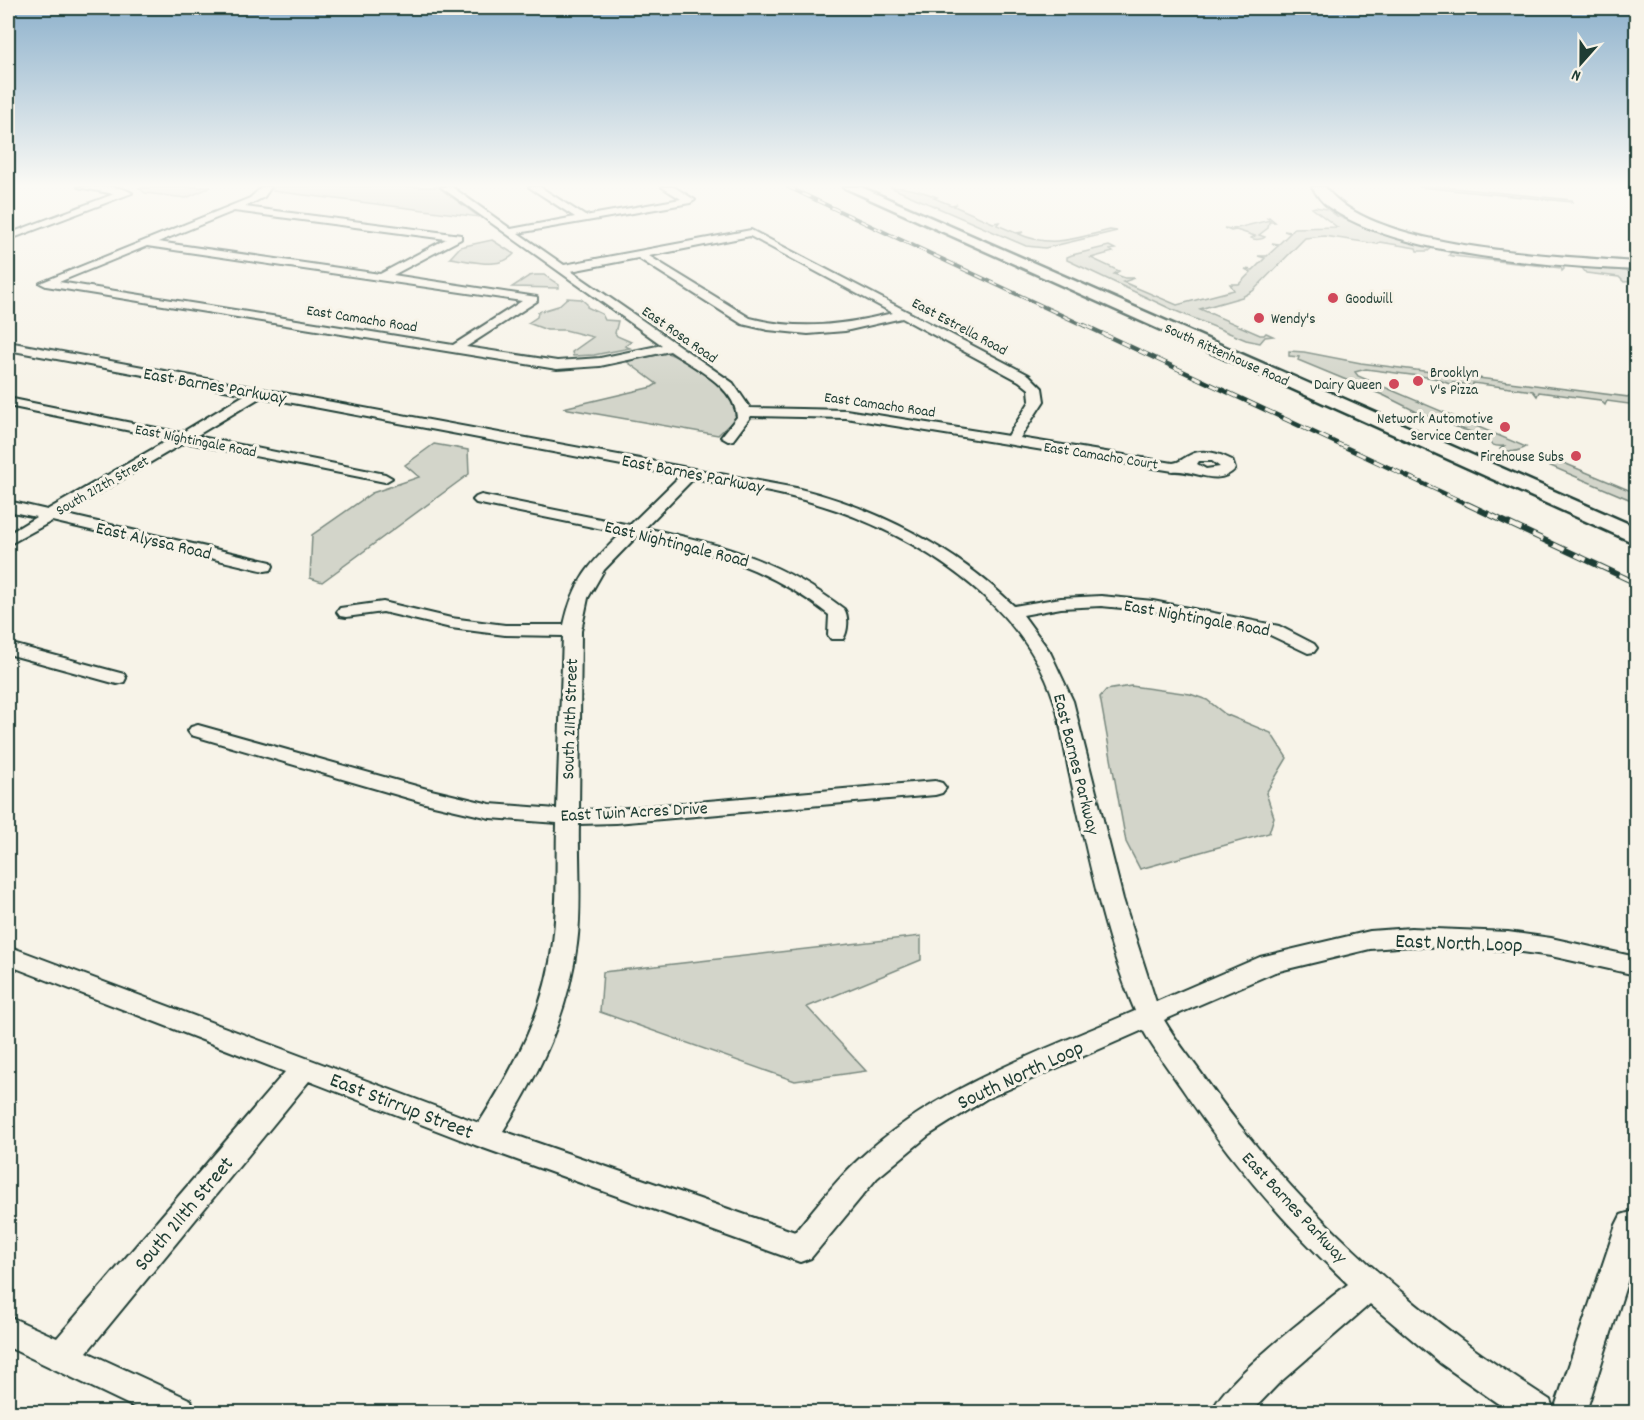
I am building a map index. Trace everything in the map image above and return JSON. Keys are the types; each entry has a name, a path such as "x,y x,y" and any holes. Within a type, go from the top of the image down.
{"main road":[{"name":"South Rittenhouse Road","path":"998,253 1636,535"},
{"name":"South Rittenhouse Road","path":"1025,253 1636,516"},
{"path":"1202,343 1221,345 1244,353 1256,352"},
{"path":"1390,426 1436,439 1490,462 1512,462"}],"street":[{"name":"East Camacho Road","path":"122,253 46,284 536,362 579,365 672,347"},
{"path":"218,253 533,299 454,349"},
{"path":"382,277 427,253"},
{"name":"East Rosa Road","path":"539,253 728,386 736,395 744,412"},
{"name":"East Estrella Road","path":"789,253 1024,378 1035,388 1037,401 1012,441"},
{"path":"1516,253 1636,266"},
{"path":"562,269 639,254 746,321 763,326 809,332 834,331 904,314"},
{"name":"East Barnes Parkway","path":"8,346 796,493 833,504 884,525 930,547 949,560 977,580 1011,612 1036,643 1061,692 1119,930 1149,1017 1213,1116 1290,1207 1370,1285 1452,1353 1538,1413"},
{"name":"South 212th Street","path":"8,540 258,393"},
{"name":"East Nightingale Road","path":"8,402 385,478"},
{"path":"728,437 744,418 744,412"},
{"name":"East Camacho Road","path":"744,412 846,414 1012,441"},
{"name":"East Camacho Court","path":"1012,441 1173,467 1190,465"},
{"name":"South 211th Street","path":"485,1137 523,1076 549,1016 565,943 572,631 579,598 597,567 692,472"},
{"name":"East Nightingale Road","path":"481,500 710,547 752,560 790,577 818,595 838,613 837,634"},
{"name":"East Alyssa Road","path":"8,506 265,566"},
{"name":"East Nightingale Road","path":"1011,612 1061,603 1101,601 1153,606 1273,630 1308,648"},
{"path":"346,612 382,607 451,622 505,630 572,631"},
{"path":"8,648 117,678"},
{"name":"East Twin Acres Drive","path":"198,731 425,796 490,811 567,817 616,816 935,788"},
{"name":"East North Loop","path":"1149,1017 1269,964 1370,940 1411,937 1508,941 1551,947 1636,966"},
{"name":"East Stirrup Street","path":"8,955 485,1137 800,1248"},
{"name":"South North Loop","path":"800,1248 867,1169 919,1127 976,1091 1149,1017"},
{"name":"South 211th Street","path":"62,1357 304,1068"},
{"path":"1570,1413 1631,1225 1636,1227"},
{"path":"1228,1413 1267,1373 1370,1285"},
{"path":"8,1331 179,1413"}],"shaded area":[{"path":"454,253 514,254 508,259 492,263 450,258"},
{"path":"1079,253 1108,253 1091,258 1119,271 1114,274 1125,278 1135,278 1123,282 1177,305 1234,290 1230,284 1239,284 1251,272 1245,269 1253,270 1265,258 1258,256 1267,256 1270,253 1290,253 1253,291 1242,297 1200,309 1260,335 1266,333 1273,336 1265,337 1260,343 1246,340 1171,309 1067,260 1067,257"},
{"path":"1470,253 1563,265 1564,269 1562,271 1561,268 1449,255"},
{"path":"1582,268 1636,272 1636,281 1624,282 1619,277 1586,273"},
{"path":"544,275 559,285 559,288 512,287 529,276"},
{"path":"567,298 581,299 587,307 602,314 605,320 618,321 615,333 631,342 625,346 630,348 594,355 573,356 572,352 593,337 565,330 547,330 528,323 537,317 538,312 558,306"},
{"path":"1289,351 1361,363 1636,398 1636,405 1607,401 1605,405 1600,400 1539,392 1537,396 1533,391 1473,383 1472,388 1467,384 1452,383 1452,385 1434,378 1366,369 1355,372 1358,376 1526,447 1516,451 1507,451 1500,449 1504,446 1493,445 1484,437 1421,414 1385,396 1298,360 1299,357 1289,356"},
{"path":"667,353 702,372 720,386 731,399 736,418 718,435 563,408 652,387 657,384 626,361"},
{"path":"434,444 468,450 469,474 322,582 310,578 312,535 372,493 419,477 405,465"},
{"path":"1547,456 1636,493 1636,502 1548,465 1542,459"},
{"path":"1131,686 1190,694 1207,700 1225,714 1271,733 1287,758 1266,793 1274,817 1269,833 1140,869 1126,842 1100,697 1106,690"},
{"path":"921,936 921,960 807,1007 866,1071 795,1081 600,1012 603,972"}],"railway":[{"path":"930,253 1087,327"},
{"path":"1084,325 1471,506"},
{"path":"1467,504 1636,583"}],"place":[{"name":"Goodwill","path":"1333,298"},
{"name":"Wendy's","path":"1259,318"},
{"name":"Brooklyn V's Pizza","path":"1418,381"},
{"name":"Dairy Queen","path":"1394,384"},
{"name":"Network Automotive Service Center","path":"1505,427"},
{"name":"Firehouse Subs","path":"1576,456"}]}
